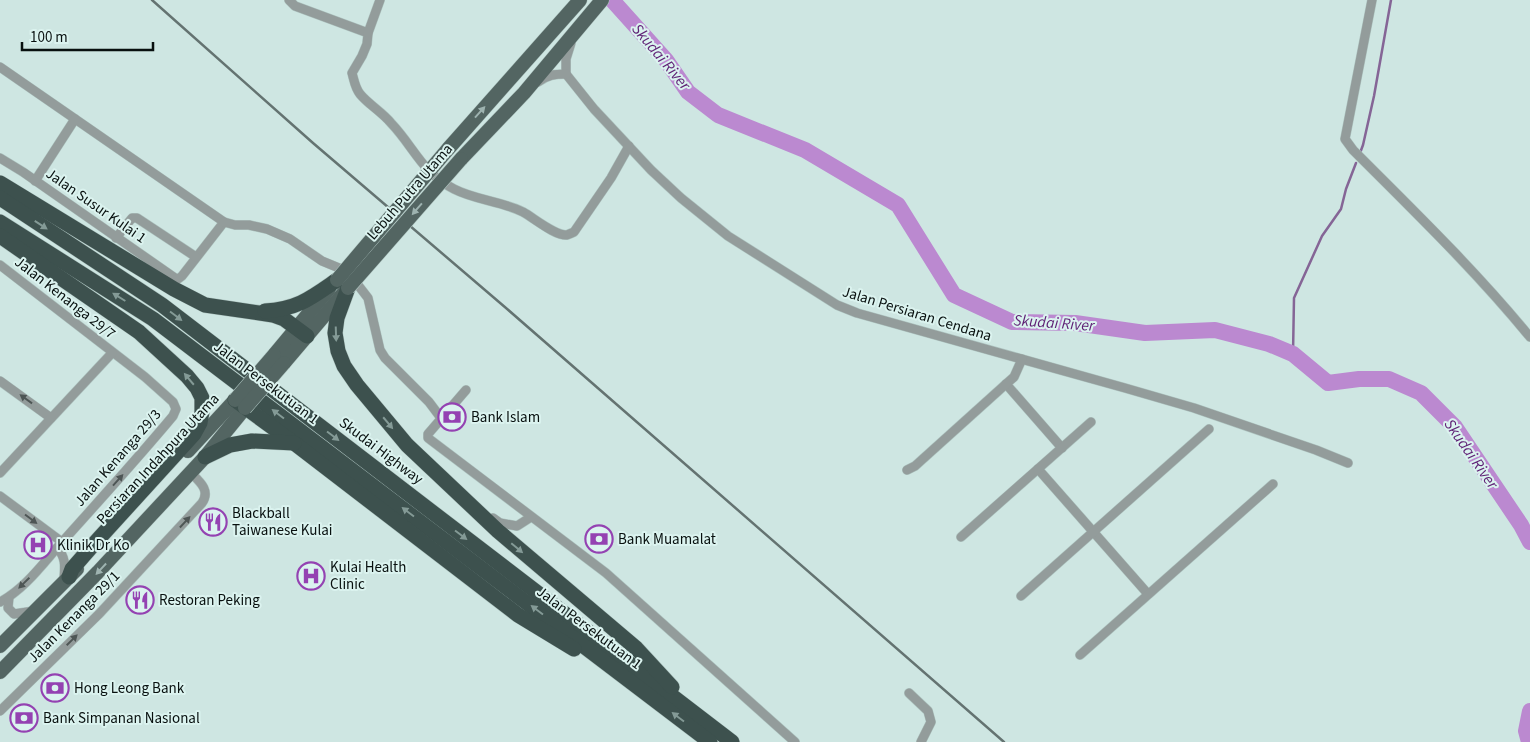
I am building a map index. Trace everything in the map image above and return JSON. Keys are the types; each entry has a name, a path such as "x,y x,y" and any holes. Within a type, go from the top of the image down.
{"highway":[{"path":"0,183 141,262 174,289 205,305 273,315 284,319 302,332"},
{"name":"Skudai Highway","path":"0,198 162,305 732,742"},
{"name":"Jalan Persekutuan 1","path":"0,222 153,319 646,693"},
{"path":"0,236 139,332 188,376 202,398 200,423 194,434 92,545 72,569 66,580"},
{"path":"251,312 282,310 342,284"},
{"path":"342,284 334,333 344,366 357,385 407,445 498,531 636,648 698,716"},
{"path":"240,404 518,615 646,693 710,742"},
{"path":"205,457 230,445 252,441 294,444"}],"main road":[{"name":"Lebuh Putra Utama","path":"240,404 342,284 448,149 580,0"},
{"name":"Lebuh Putra Utama","path":"342,284 524,93 602,0"},
{"name":"Persiaran Indahpura Utama","path":"0,672 98,572 205,457 240,404"},
{"name":"Persiaran Indahpura Utama","path":"0,646 240,404"}],"street":[{"path":"289,0 295,6 368,32"},
{"path":"380,0 368,32 364,50 352,73 355,84 360,94 383,113 403,135 424,167 438,180 454,190 511,207 552,230 567,235 574,232 611,178 629,146"},
{"path":"1372,0 1344,139 1431,228 1530,337"},
{"path":"524,93 545,77 555,74 566,74 568,48 577,29"},
{"path":"0,68 224,222 267,229 290,239 322,261 339,268 351,276 368,298 380,350 429,402 441,418"},
{"name":"Jalan Persiaran Cendana","path":"566,74 594,109 651,170 681,198 728,236 837,305 857,313 1194,408 1348,463"},
{"path":"35,181 75,119"},
{"name":"Jalan Susur Kulai 1","path":"0,158 116,238 141,262 178,279 196,257"},
{"path":"116,238 132,218 137,218 196,257 224,222"},
{"name":"Jalan Kenanga 29/7","path":"0,265 112,353"},
{"path":"0,473 112,353"},
{"name":"Jalan Kenanga 29/3","path":"59,545 120,479 176,409 173,402 112,353"},
{"path":"907,470 915,466 1014,377 1022,359"},
{"path":"0,381 51,418"},
{"path":"1006,384 1062,448"},
{"path":"466,390 428,434 428,438 606,573 795,742"},
{"path":"961,537 1091,422"},
{"path":"1021,596 1209,429"},
{"path":"1038,469 1148,594"},
{"path":"435,470 500,524 517,526 531,516"},
{"name":"Jalan Kenanga 29/1","path":"0,711 99,614 202,504 206,496 205,489 190,472"},
{"path":"1080,655 1273,484"},
{"path":"0,496 59,545 84,548 92,545"},
{"path":"59,545 65,561 66,580"},
{"path":"0,602 9,597 29,578 59,545"},
{"path":"9,597 8,608 14,614 36,611"},
{"path":"910,693 928,711 931,722 921,742"}],"waterway":[{"name":"Skudai River","path":"612,0 666,60 688,92 718,115 805,150 898,205 954,295 1012,322 1075,323 1145,333 1215,330 1269,344 1293,354 1328,383 1359,379 1389,379 1421,393 1455,427 1521,525 1530,542"},
{"path":"1360,153 1374,96 1391,0"},
{"path":"1293,354 1294,298 1322,236 1341,209 1356,163"},
{"name":"Skudai River","path":"1529,742 1526,731 1530,711"}],"railway":[{"path":"152,0 313,143 506,308 1004,742"}],"place":[{"name":"Bank Islam","path":"452,417"},
{"name":"Blackball Taiwanese Kulai","path":"213,522"},
{"name":"Bank Muamalat","path":"599,539"},
{"name":"Klinik Dr Ko","path":"38,545"},
{"name":"Kulai Health Clinic","path":"311,576"},
{"name":"Restoran Peking","path":"140,600"},
{"name":"Hong Leong Bank","path":"55,688"},
{"name":"Bank Simpanan Nasional","path":"24,718"}]}
